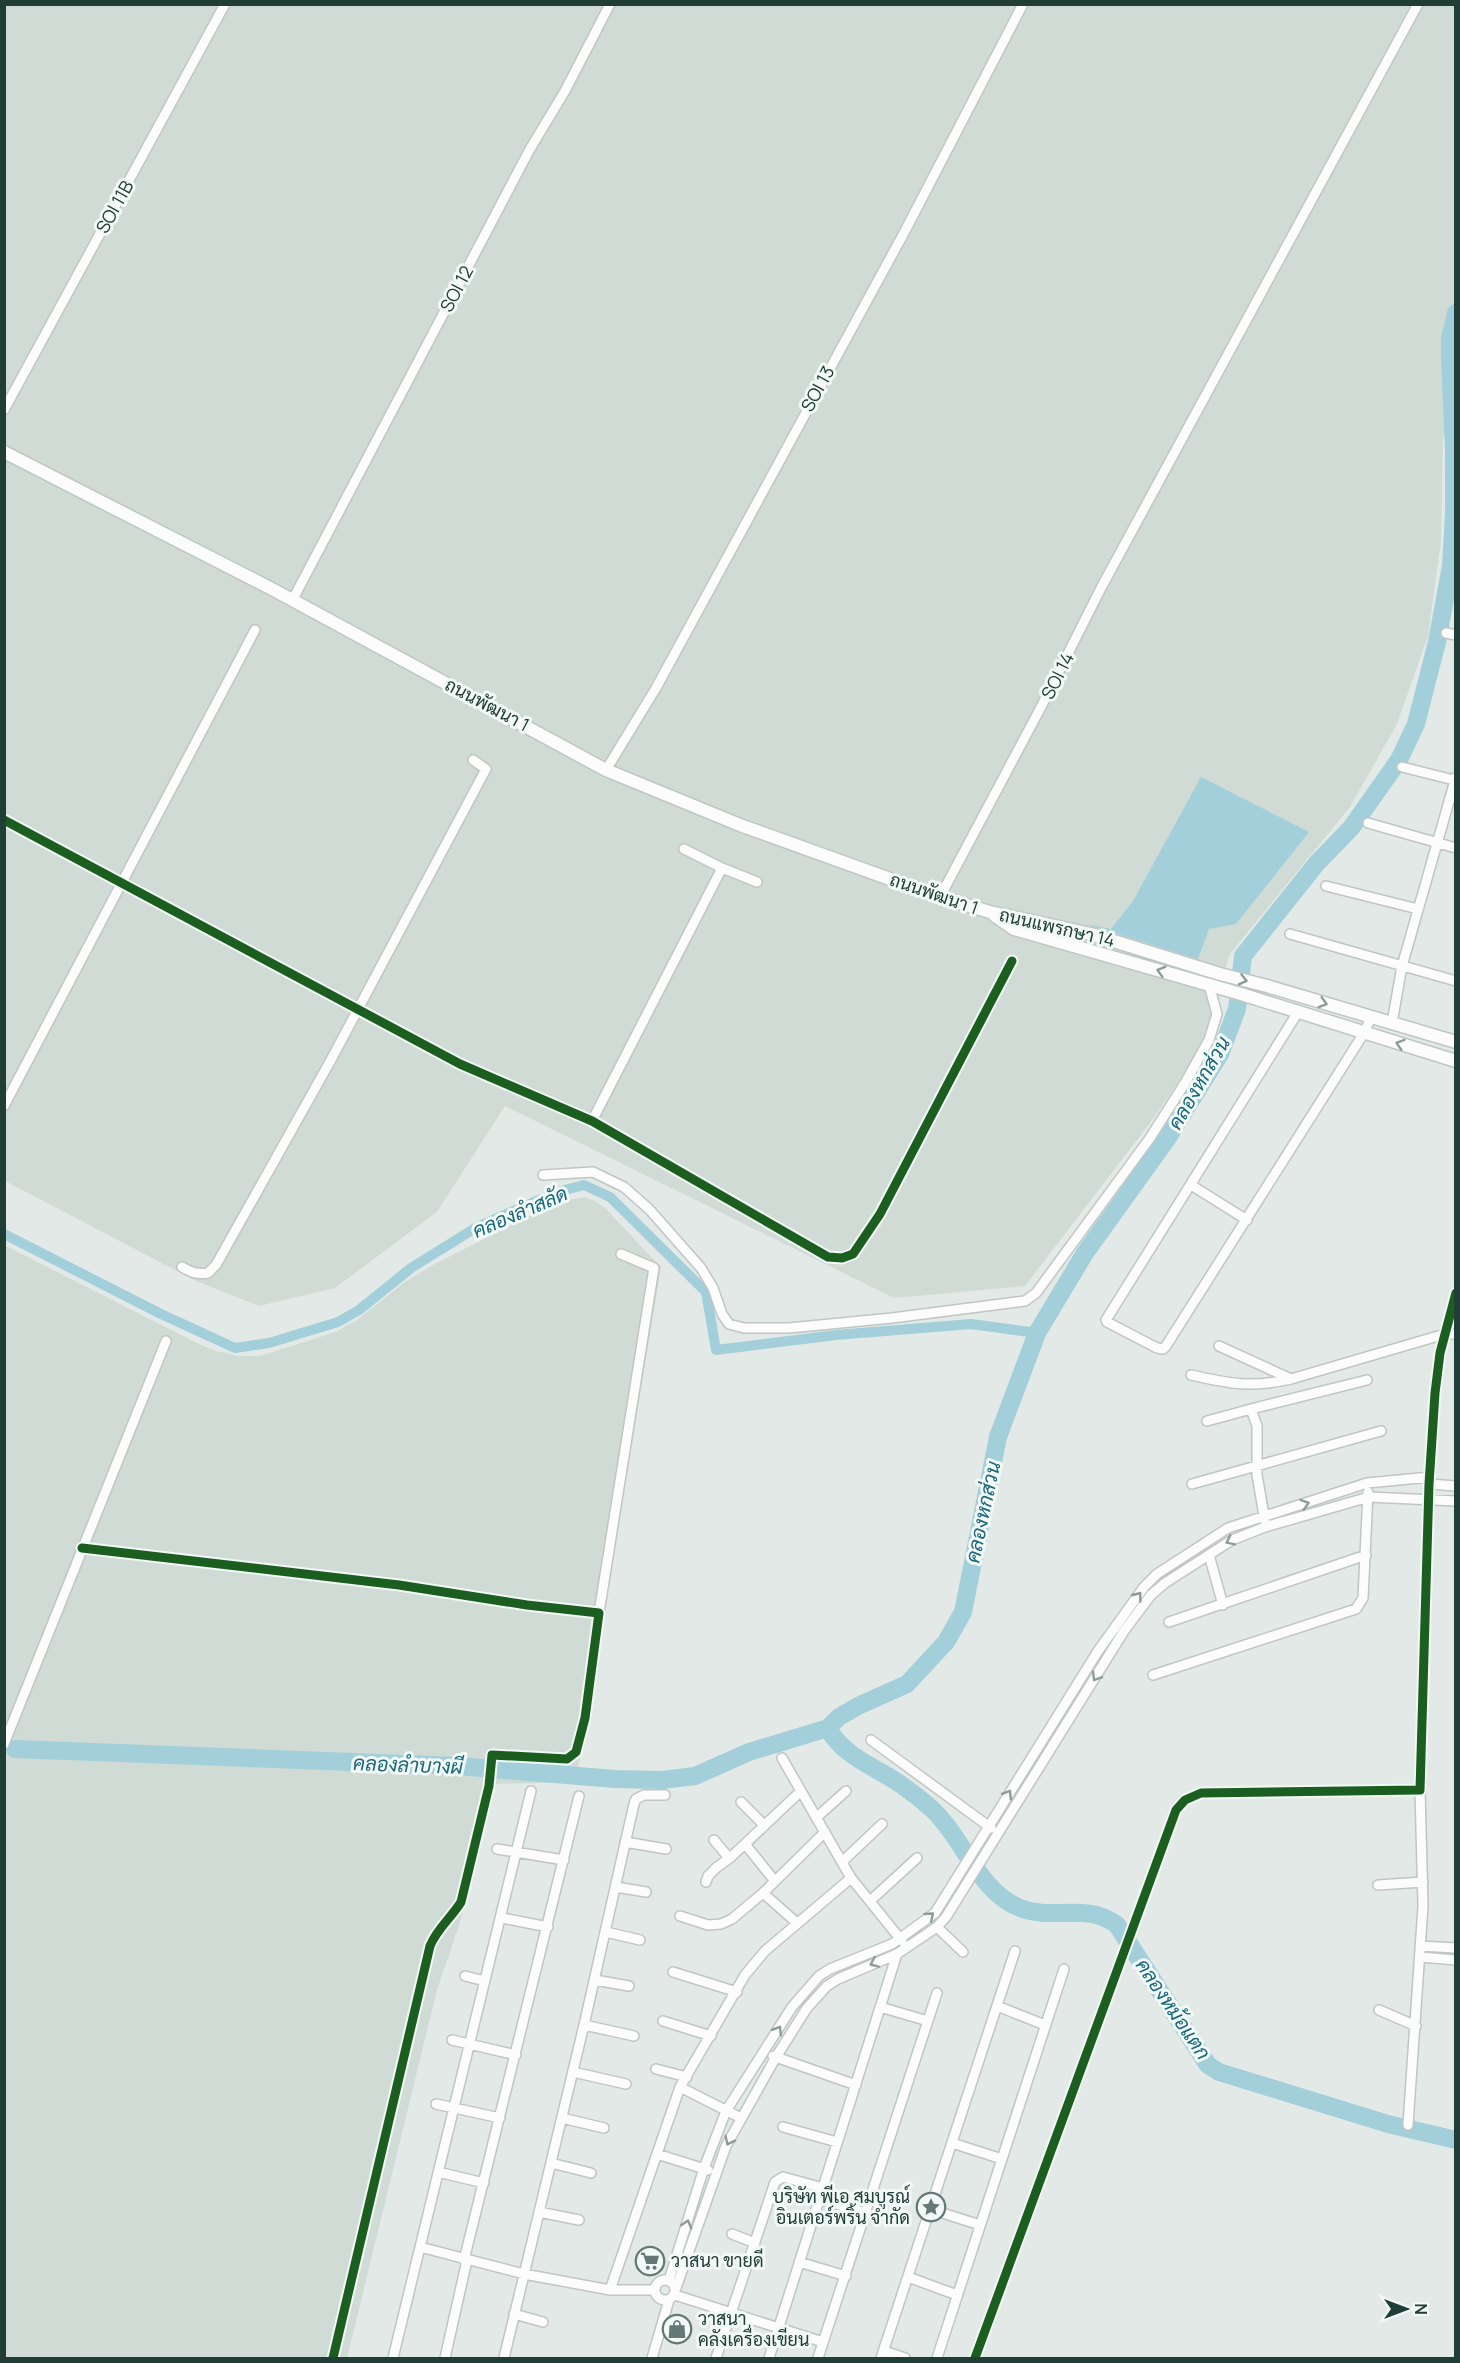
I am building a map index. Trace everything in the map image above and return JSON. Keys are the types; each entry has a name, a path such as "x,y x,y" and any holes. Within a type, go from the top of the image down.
{"main road":[{"name":"ถนนพัฒนา 1","path":"4,452 292,601 606,770 740,825 940,897 990,912"},
{"name":"ถนนแพรกษา 14","path":"990,912 1091,934 1455,1042"},
{"name":"ถนนแพรกษา 14","path":"990,912 1014,929 1258,999 1455,1061"}],"street":[{"name":"SOI 11B","path":"4,410 225,4"},
{"name":"SOI 12","path":"292,601 530,149 566,91 610,4"},
{"name":"SOI 13","path":"606,770 656,688 899,241 1023,4"},
{"name":"SOI 14","path":"940,897 1174,454 1418,4"},
{"path":"4,1106 255,630"},
{"path":"473,760 496,774"},
{"path":"1392,1023 1402,966 1455,779 1402,767"},
{"path":"182,1267 194,1274 208,1274 216,1265 486,769"},
{"path":"4,820 460,1064 592,1121 828,1257 842,1258 853,1254 880,1214 1012,961"},
{"path":"1368,823 1455,848"},
{"path":"684,849 757,882"},
{"path":"592,1121 722,867"},
{"path":"1326,886 1418,909"},
{"path":"1290,934 1455,981"},
{"path":"543,1175 593,1172 624,1187 649,1209 701,1268 729,1324 744,1329 789,1328 892,1318 1025,1301 1041,1286 1150,1138 1185,1083 1209,1040 1217,1014 1213,986"},
{"path":"1298,1012 1108,1315 1107,1322 1163,1349 1247,1220 1364,1033 1371,1017"},
{"path":"1191,1185 1247,1220"},
{"path":"333,2358 430,1946 435,1933 453,1915 461,1902 489,1786 492,1755 567,1759 576,1752 585,1718 599,1612 654,1268 621,1254"},
{"path":"1408,2125 1416,2026 1423,1882 1420,1790 1430,1480 1436,1383 1455,1293"},
{"path":"1191,1376 1236,1385 1264,1385 1445,1334 1455,1334"},
{"path":"4,1744 166,1341"},
{"path":"1219,1346 1291,1378"},
{"path":"1207,1421 1367,1380"},
{"path":"1251,1409 1257,1426 1259,1493 1266,1527"},
{"path":"1192,1484 1381,1431"},
{"path":"652,2358 704,2168 726,2111 792,2007 819,1976 841,1964 892,1944 935,1913 1057,1716 1117,1623 1144,1587 1157,1574 1216,1534 1264,1516 1367,1484 1430,1480 1455,1486"},
{"path":"1153,1675 1356,1609 1363,1598 1369,1497 1367,1484"},
{"path":"655,2290 661,2300 672,2291 726,2146 776,2057 807,2008 827,1986 838,1979 897,1954 937,1927 965,1887 1124,1631 1152,1595 1165,1583 1232,1540 1266,1527 1369,1497 1455,1501"},
{"path":"82,1548 399,1585 527,1605 599,1612"},
{"path":"1209,1555 1223,1605"},
{"path":"1169,1622 1366,1555"},
{"path":"1117,1623 1124,1631"},
{"path":"1057,1716 1068,1722"},
{"path":"871,1740 998,1833"},
{"path":"782,1758 851,1878 908,1947"},
{"path":"975,2358 1176,1810 1185,1800 1201,1793 1420,1790"},
{"path":"393,2358 502,1918 531,1791"},
{"path":"706,1882 708,1876 801,1791"},
{"path":"817,1817 846,1791"},
{"path":"504,2358 636,1799 644,1795 665,1795"},
{"path":"445,2358 484,2183 579,1796"},
{"path":"741,1802 764,1826"},
{"path":"842,1862 882,1824"},
{"path":"680,1916 708,1925 722,1924 732,1919 763,1893 825,1832"},
{"path":"714,1840 729,1858"},
{"path":"625,1842 666,1850"},
{"path":"745,1844 774,1880"},
{"path":"496,1849 564,1860"},
{"path":"870,1901 917,1858"},
{"path":"610,2290 680,2087 754,1963 851,1878"},
{"path":"1377,1885 1423,1882"},
{"path":"616,1887 646,1892"},
{"path":"763,1893 797,1923"},
{"path":"502,1918 548,1927"},
{"path":"937,1927 963,1952"},
{"path":"606,1932 639,1940"},
{"path":"1420,1946 1455,1948"},
{"path":"905,2358 883,2355 1015,1951"},
{"path":"769,2358 897,1954"},
{"path":"1420,1957 1455,1960"},
{"path":"937,2358 1064,1969"},
{"path":"673,1972 737,1992"},
{"path":"465,1976 485,1981"},
{"path":"595,1980 629,1986"},
{"path":"818,2358 937,1993"},
{"path":"996,2006 1045,2025"},
{"path":"880,2007 928,2021"},
{"path":"1379,2010 1416,2026"},
{"path":"663,2021 711,2036"},
{"path":"584,2025 634,2036"},
{"path":"452,2040 516,2055"},
{"path":"764,2052 855,2085"},
{"path":"656,2069 687,2077"},
{"path":"573,2072 626,2084"},
{"path":"680,2087 741,2118"},
{"path":"436,2104 500,2118"},
{"path":"562,2118 604,2128"},
{"path":"783,2127 837,2142"},
{"path":"952,2143 1002,2158"},
{"path":"657,2154 716,2173"},
{"path":"551,2163 591,2173"},
{"path":"438,2172 484,2183"},
{"path":"716,2358 775,2182 783,2176 823,2188"},
{"path":"820,2199 866,2213"},
{"path":"930,2209 980,2225"},
{"path":"539,2212 579,2220"},
{"path":"732,2234 755,2243"},
{"path":"420,2247 524,2274 610,2290 655,2290"},
{"path":"799,2262 846,2276"},
{"path":"908,2277 957,2295"},
{"path":"655,2290 659,2281 672,2291 730,2313 823,2342"},
{"path":"514,2314 543,2322"}],"shaded area":[{"path":"4,5 1455,5 1456,433 1443,436 1441,541 1428,636 1397,724 1350,807 1229,955 1215,1017 1194,1059 1150,1123 1025,1286 894,1298 505,1106 437,1212 335,1288 259,1306 196,1281 5,1181"},
{"path":"584,1197 606,1209 661,1267 576,1782 495,1784 460,1922 437,1990 347,2358 5,2358 4,1245 199,1344 216,1351 239,1356 260,1356 336,1332 357,1320 405,1282 433,1265 555,1203"}],"water":[{"path":"1201,777 1309,832 1236,924 1209,929 1198,959 1086,924 1111,929 1133,901"}],"waterway":[{"name":"คลองหกส่วน","path":"15,1749 457,1766 615,1779 662,1780 695,1776 749,1752 828,1728 839,1717 858,1706 907,1684 946,1642 963,1612 998,1437 1037,1333 1085,1253 1167,1139 1220,1054 1237,1009 1243,956 1317,863 1351,828 1399,760 1416,724 1437,642 1451,566 1454,450 1450,339 1456,313"},
{"name":"คลองลำสลัด","path":"4,1234 161,1314 235,1348 269,1343 338,1322 359,1310 411,1268 477,1227 557,1192 584,1185 610,1197 706,1292 716,1350 836,1335 971,1324 1037,1333"},
{"name":"คลองหม้อแตก","path":"828,1728 843,1747 903,1786 932,1809 982,1877 1005,1900 1032,1912 1094,1914 1117,1925 1208,2065 1219,2072 1388,2124 1456,2140"}],"cycle path":[{"path":"4,820 460,1064 592,1121 828,1257 842,1258 853,1254 880,1214 1012,961"},
{"path":"975,2358 1176,1810 1185,1800 1201,1793 1420,1790 1429,1484 1435,1393 1440,1353 1456,1293"},
{"path":"82,1548 399,1585 527,1605 599,1613 585,1718 576,1752 567,1759 492,1755 489,1786 461,1902 436,1934 430,1946 333,2358"}],"place":[{"name":"บริษัท พีเอ สมบูรณ์ อินเตอร์พริ้น จำกัด","path":"931,2207"},
{"name":"วาสนา ขายดี","path":"650,2261"},
{"name":"วาสนา คลังเครื่องเขียน","path":"677,2329"}],"water label":[{"name":"คลองลำบางผี","path":"408,1765"}]}
